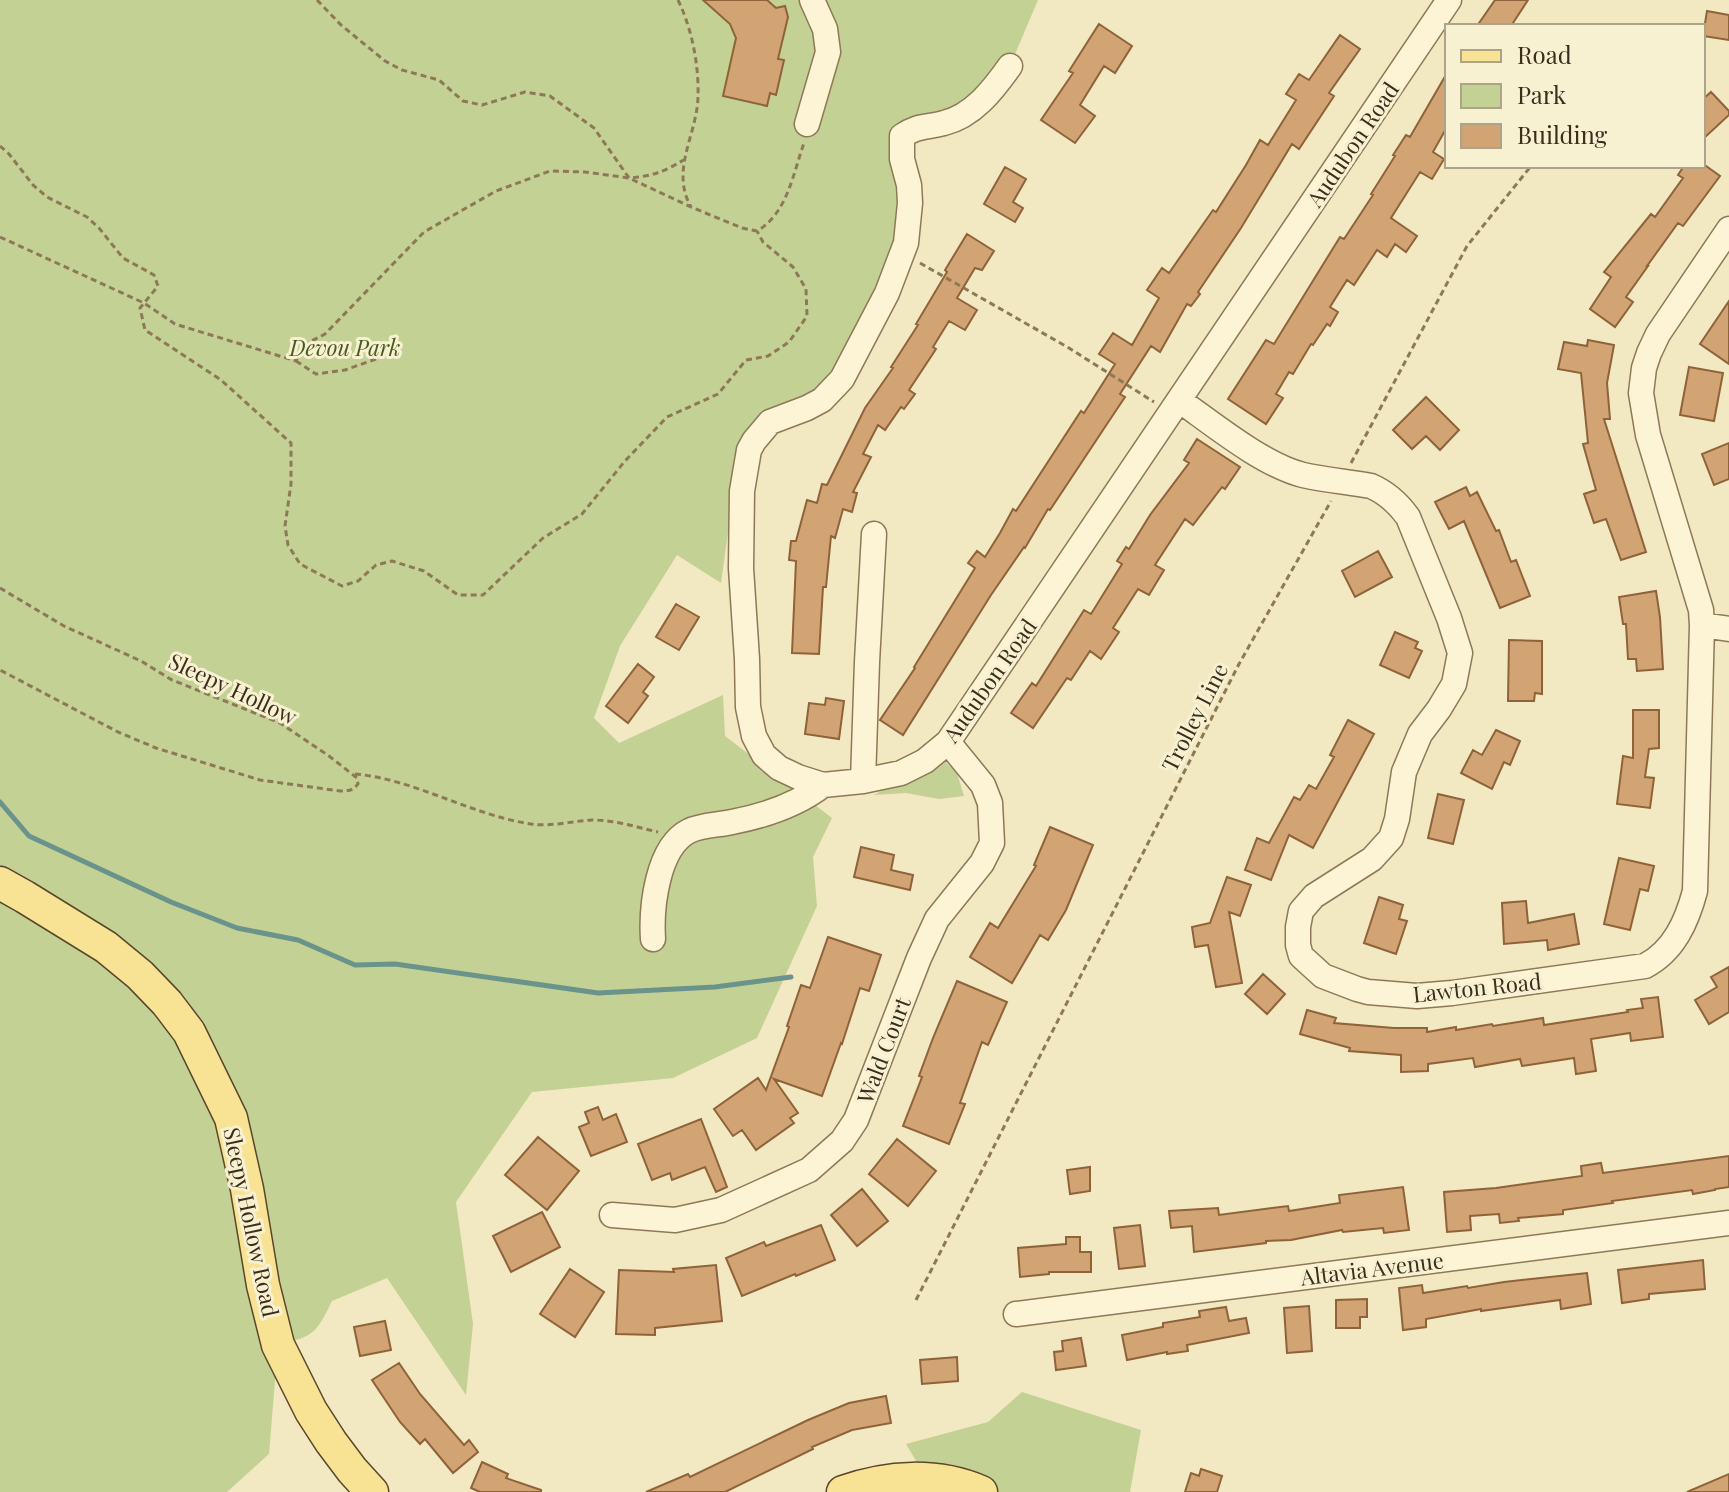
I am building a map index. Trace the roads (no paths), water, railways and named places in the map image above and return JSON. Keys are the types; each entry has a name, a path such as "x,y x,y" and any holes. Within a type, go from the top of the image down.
{"main road":[{"name":"Sleepy Hollow Road","path":"0,883 106,947 140,975 189,1032 231,1118 263,1285 278,1345 324,1432 372,1492"},
{"path":"843,1492 884,1481 911,1478 926,1486 941,1480 981,1492"}],"street":[{"path":"807,124 828,52 825,29 812,0"},
{"name":"Audubon Road","path":"1010,66 994,88 959,118 913,128 902,136 902,159 910,203 906,243 887,293 842,379 822,400 770,422 749,450 742,491 741,568 748,707 754,736 764,755 779,768 823,785 901,773 925,761 948,742 1449,0"},
{"name":"Lawton Road","path":"1175,406 1283,468 1302,475 1371,486 1400,505 1408,517 1449,618 1460,653 1454,684 1420,734 1404,772 1391,838 1372,859 1314,896 1301,911 1298,927 1301,956 1323,976 1368,992 1428,995 1645,966 1669,949 1685,923 1695,891 1702,625 1701,610 1648,435 1641,393 1644,368 1658,334 1729,229"},
{"path":"863,781 874,534"},
{"path":"1702,625 1729,629"},
{"name":"Wald Court","path":"612,1215 675,1220 721,1210 809,1170 842,1141 856,1120 937,919 982,863 992,843 990,803 983,785 948,742"},
{"path":"653,939 656,890 664,865 679,839 689,831 745,819 791,804 823,785"},
{"name":"Altavia Avenue","path":"1016,1314 1729,1223"}],"waterway":[{"path":"0,802 29,836 171,902 237,928 298,940 355,965 395,964 598,993 715,987 791,977"}],"park label":[{"name":"Devou Park","path":"345,347"}]}
